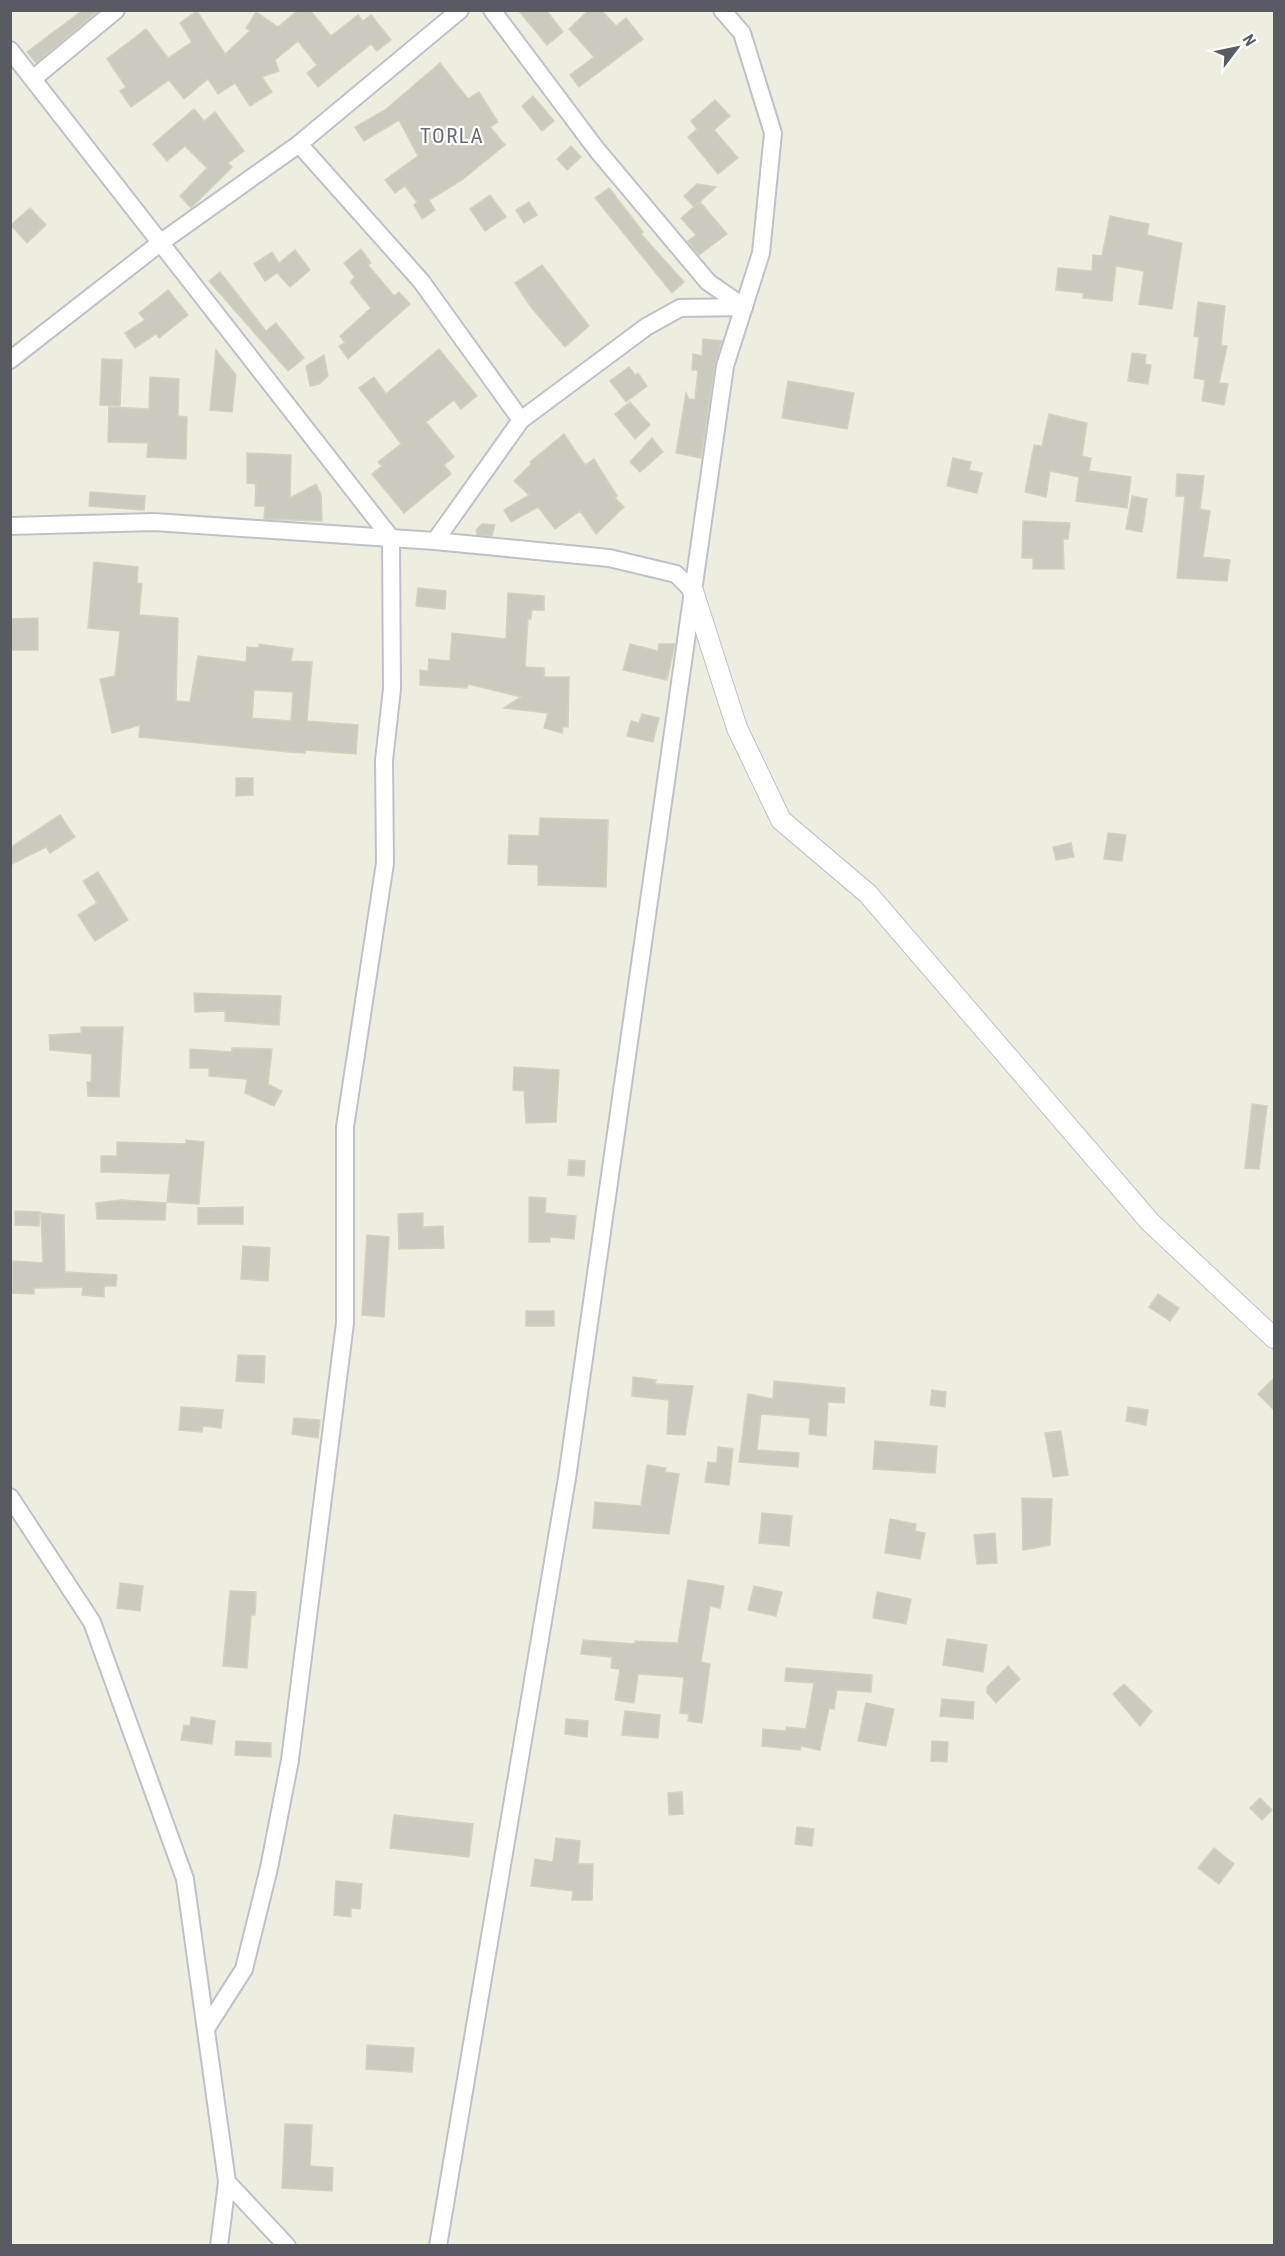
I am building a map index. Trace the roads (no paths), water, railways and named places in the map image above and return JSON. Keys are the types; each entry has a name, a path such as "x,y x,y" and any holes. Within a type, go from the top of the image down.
{"street":[{"path":"34,78 116,10"},
{"path":"10,360 160,243 299,144 460,10"},
{"path":"492,10 597,150 708,282 744,307"},
{"path":"438,2246 567,1478 725,366 761,253 773,133 742,33 722,10"},
{"path":"10,50 391,538 392,689 384,760 385,863 345,1127 345,1323 290,1760 269,1868 244,1969 207,2027"},
{"path":"299,144 421,281 521,420"},
{"path":"435,541 521,420 646,327 680,308 744,307"},
{"path":"10,526 154,522 435,541 609,558 676,574 693,591 737,728 781,820 868,894 1150,1222 1275,1338"},
{"path":"10,1497 92,1623 185,1879 227,2182 219,2246"},
{"path":"227,2182 287,2246"}],"district":[{"name":"TORLA","path":"452,136"}]}
